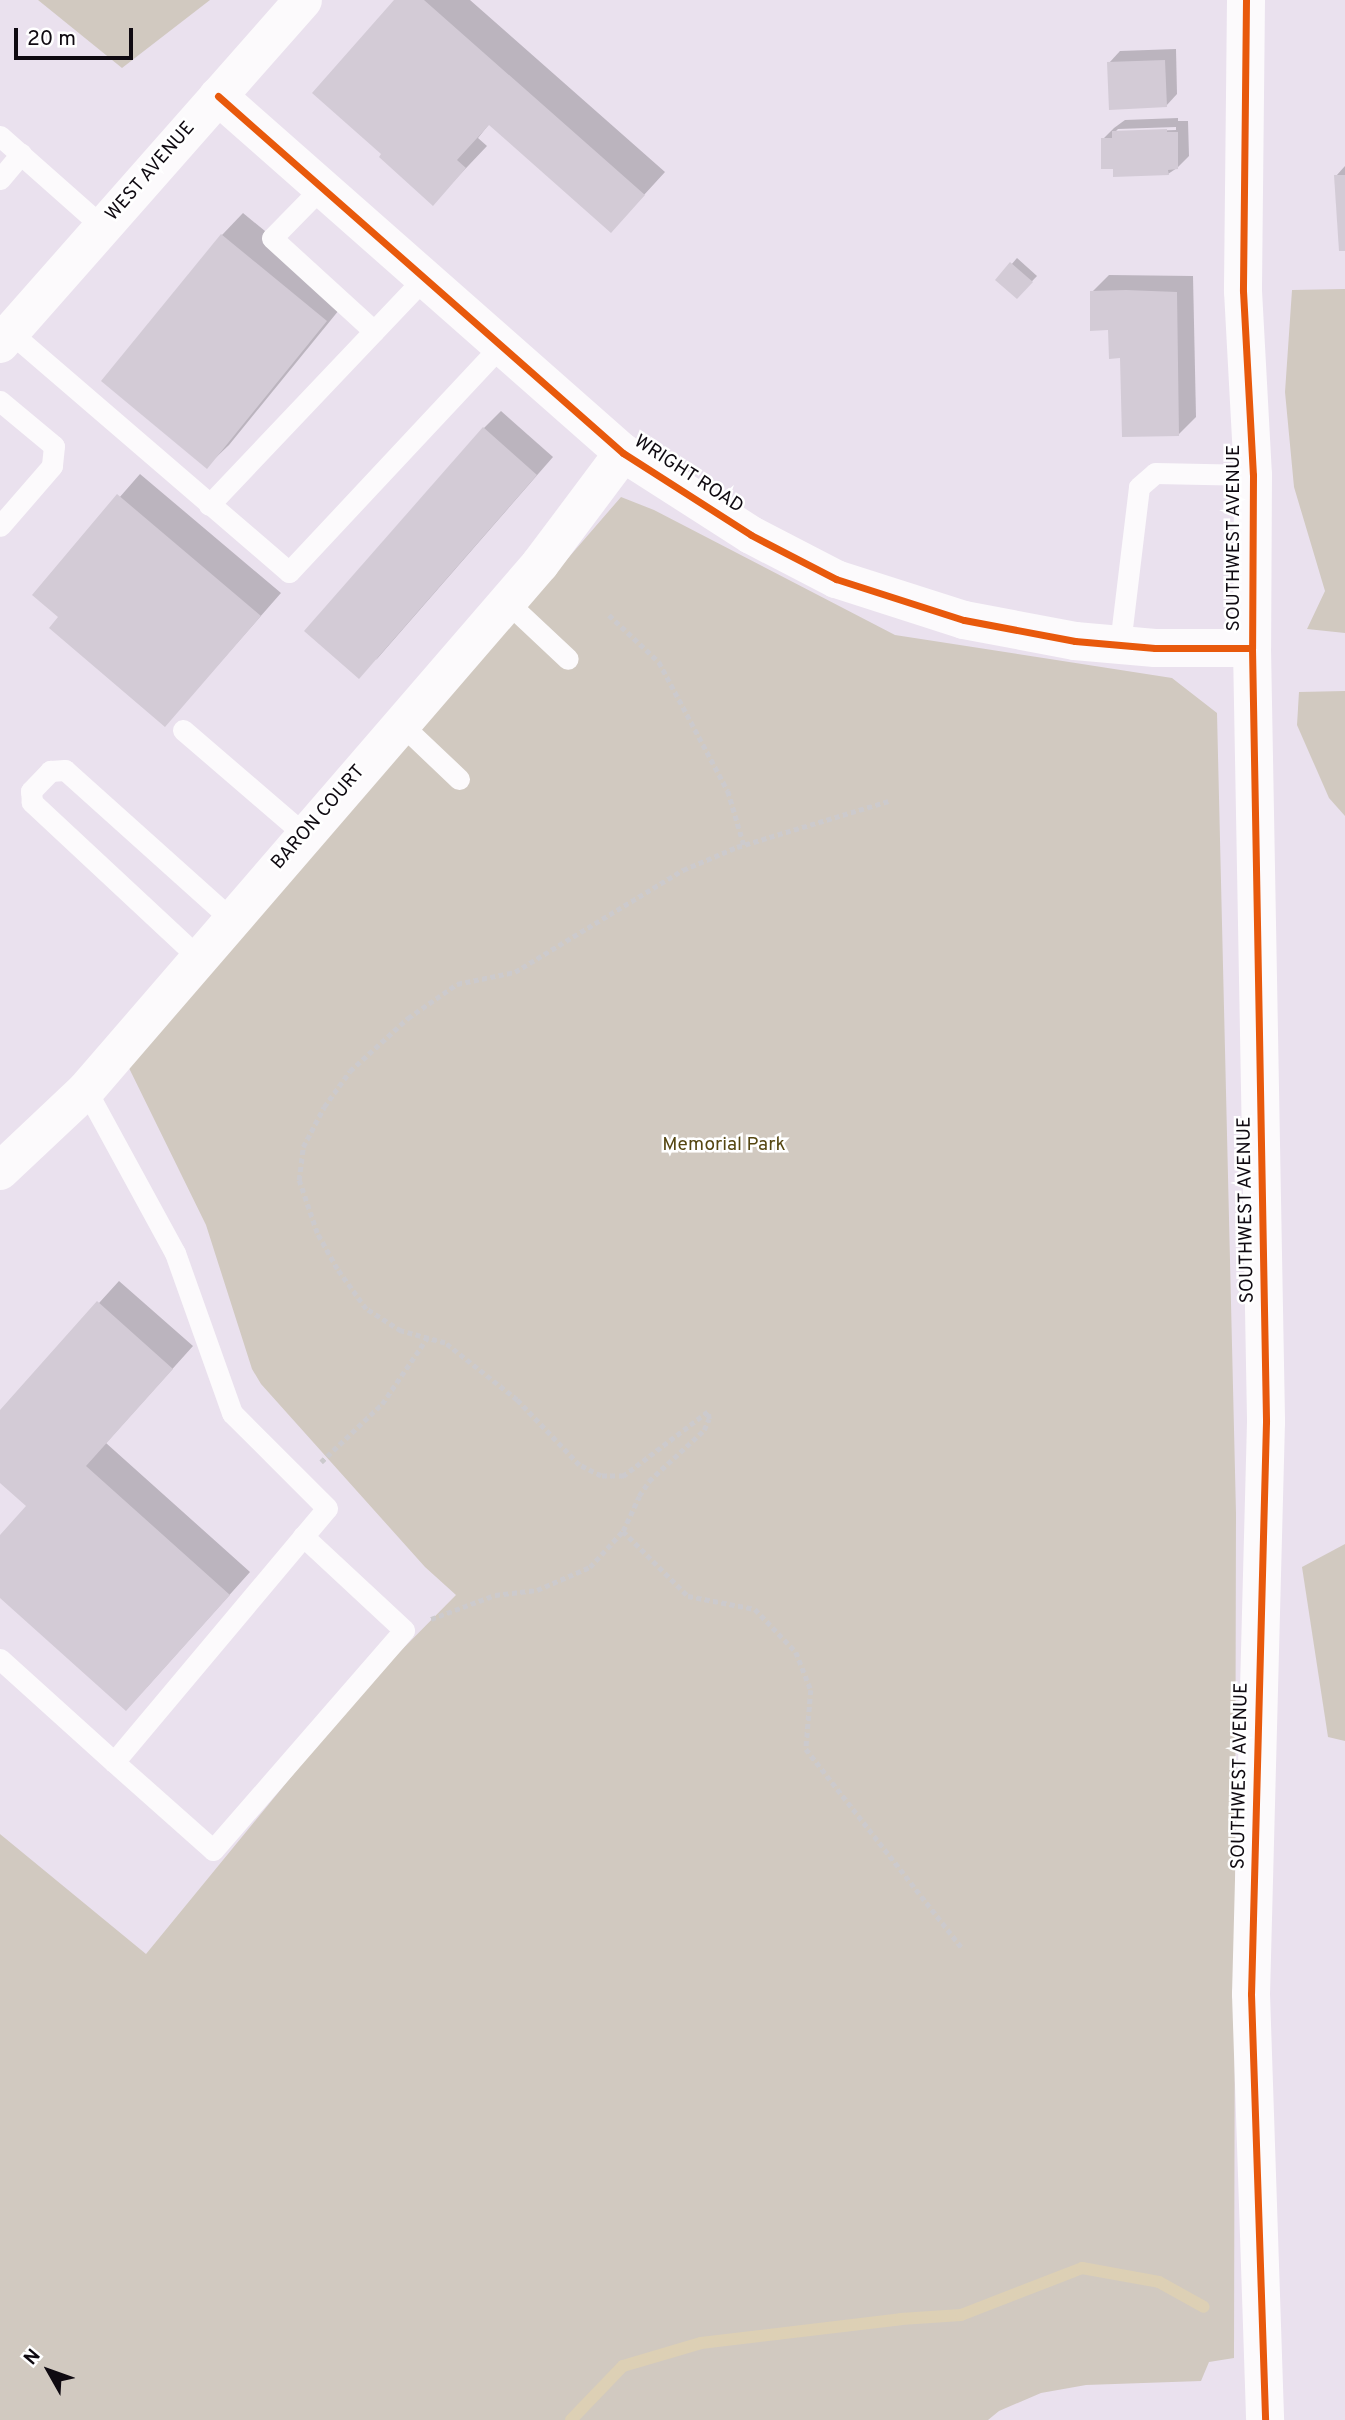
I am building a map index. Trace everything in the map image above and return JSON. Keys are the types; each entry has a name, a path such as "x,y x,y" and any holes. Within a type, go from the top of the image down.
{"street":[{"name":"WEST AVENUE","path":"5,338 303,0"},
{"name":"SOUTHWEST AVENUE","path":"1246,0 1242,291 1253,475 1252,648 1266,1422 1251,1994 1265,2420"},
{"name":"WRIGHT ROAD","path":"218,96 623,453 751,535 836,579 964,620 1075,640 1154,648 1252,648"},
{"name":"BARON COURT","path":"0,1171 86,1090 540,564 623,453"}],"lane":[{"path":"0,136 103,227"},
{"path":"0,179 21,154"},
{"path":"323,187 272,238 374,331"},
{"path":"209,505 425,277"},
{"path":"5,338 289,572 502,344"},
{"path":"0,401 54,446 52,466 0,526"},
{"path":"1119,644 1139,487 1155,473 1253,475"},
{"path":"507,602 568,659"},
{"path":"401,724 459,779"},
{"path":"183,730 305,835"},
{"path":"199,958 32,803 31,791 50,771 65,770 232,920"},
{"path":"86,1090 175,1253 232,1413 327,1508 114,1762"},
{"path":"0,1659 213,1850 404,1630 303,1536"}],"path":[{"path":"609,615 659,662 728,791 744,845"},
{"path":"404,1630 495,1595 537,1590 590,1567 623,1531 649,1481 704,1430 709,1419 708,1412 624,1476 601,1476 579,1465 517,1400 445,1343 401,1331 366,1309 337,1269 317,1233 299,1180 303,1147 324,1107 350,1071 408,1018 457,984 515,972 683,870 744,845 888,801"},
{"path":"301,1482 382,1404 427,1338"},
{"path":"623,1531 688,1597 755,1609 796,1652 811,1690 806,1749 963,1949"}],"green space":[{"path":"38,0 210,0 122,68"},
{"path":"1345,289 1345,633 1307,629 1325,591 1294,487 1285,392 1292,290"},
{"name":"Memorial Park","path":"621,497 654,510 895,635 1172,678 1217,713 1236,1513 1234,2358 1209,2362 1201,2381 1086,2385 1041,2393 999,2411 988,2420 0,2420 0,1834 146,1954 364,1688 456,1595 425,1567 261,1384 252,1369 206,1225 128,1066"},
{"path":"1345,691 1345,816 1329,798 1297,725 1299,692"},
{"path":"1345,1544 1345,1741 1328,1737 1302,1567"}],"building":[{"path":"394,0 424,0 645,195 611,233 489,125 457,160 466,168 433,206 379,157 381,154 312,93"},
{"path":"1165,60 1167,107 1109,110 1107,62"},
{"path":"1167,129 1167,132 1178,132 1178,169 1168,170 1169,175 1113,177 1113,169 1101,169 1101,138 1112,138 1112,131"},
{"path":"1334,175 1345,175 1345,251 1339,251"},
{"path":"221,234 327,321 207,469 101,381"},
{"path":"1010,262 1033,282 1017,299 995,280"},
{"path":"1090,291 1177,292 1179,436 1122,437 1120,358 1109,359 1108,330 1090,331"},
{"path":"483,427 537,475 359,679 304,631"},
{"path":"117,494 261,616 165,727 49,628 58,617 32,595"},
{"path":"97,1301 173,1369 86,1466 230,1595 126,1711 0,1598 0,1535 26,1506 0,1483 0,1410"}],"waterway":[{"path":"571,2420 623,2366 701,2343 901,2319 961,2315 1082,2268 1159,2282 1204,2307"}],"cycle path":[{"path":"1246,0 1243,291 1253,475 1252,648 1266,1422 1251,1994 1265,2420"},
{"path":"218,96 623,453 751,535 836,579 964,620 1075,641 1155,648 1252,648"}]}
